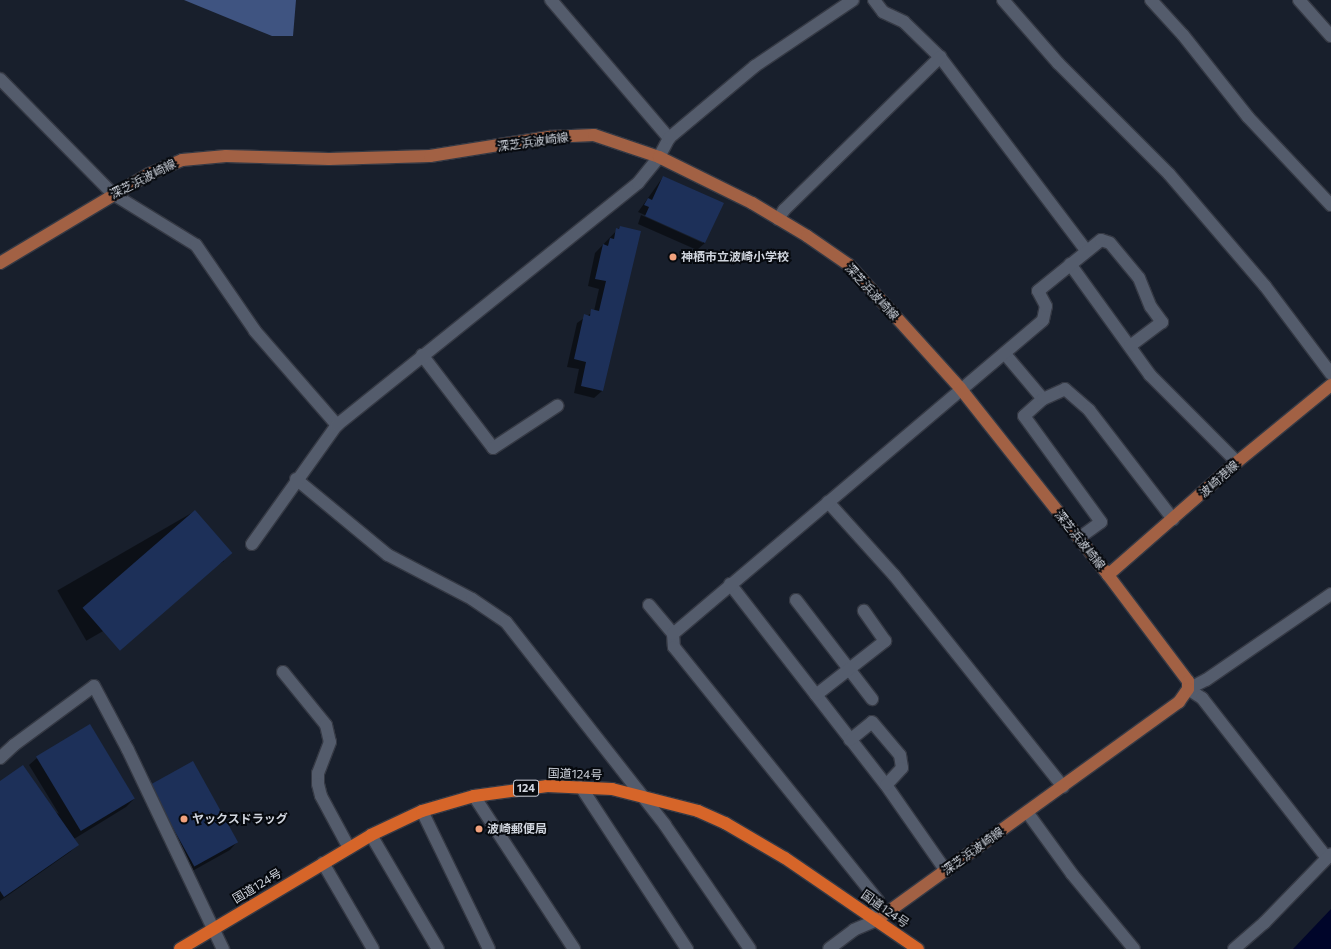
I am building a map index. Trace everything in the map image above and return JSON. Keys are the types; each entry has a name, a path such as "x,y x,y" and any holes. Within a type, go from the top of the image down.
{"highway":[{"name":"国道124号","path":"180,949 371,835 422,811 474,796 547,786 581,787 640,795 698,811 725,823 785,858 918,949"}],"main road":[{"name":"深芝浜波崎線","path":"0,264 113,194 149,174 182,160 226,156 329,159 430,156 549,137 594,135 659,157 778,219 849,265 960,388 1185,674 1188,689 1179,702 877,920"},
{"name":"波崎港線","path":"1108,575 1237,462 1331,385"}],"street":[{"path":"551,0 669,138"},
{"path":"252,544 296,479 337,425 422,355 638,183 659,157 669,138 755,66 853,0"},
{"path":"874,0 883,12 904,22 940,57 1086,250"},
{"path":"1003,0 1058,63 1170,174 1265,286 1331,374"},
{"path":"1151,0 1183,35 1248,117 1331,205"},
{"path":"1299,0 1331,36"},
{"path":"778,219 784,210 940,57"},
{"path":"0,79 113,194 196,245 255,331 337,425"},
{"path":"673,634 960,388 1004,354 1043,320 1046,306 1038,291 1086,250 1101,240 1110,243 1139,278 1151,307 1162,322 1130,346"},
{"path":"1070,264 1150,375 1237,462"},
{"path":"1004,354 1043,399"},
{"path":"422,355 493,448 557,406"},
{"path":"1079,538 1101,522 1024,416 1043,399 1065,389 1089,410 1173,519"},
{"path":"296,479 388,555 472,599 506,622 665,825 750,949"},
{"path":"828,502 894,575 1063,787"},
{"path":"730,584 886,785 946,871"},
{"path":"1188,689 1206,680 1331,594"},
{"path":"796,600 872,699"},
{"path":"649,605 673,634 674,647 878,901 877,920 854,930 829,949"},
{"path":"816,695 885,641 864,611"},
{"path":"283,672 326,725 330,742 318,773 318,784 321,796 349,848"},
{"path":"0,758 14,744 94,686 203,902 213,929 224,949"},
{"path":"1188,689 1202,698 1329,856 1264,923 1234,949"},
{"path":"850,740 872,722 900,755 902,768 886,785"},
{"path":"581,787 687,949"},
{"path":"474,796 574,949"},
{"path":"422,811 483,947"},
{"path":"1027,812 1072,874 1134,949"},
{"path":"371,835 438,949"},
{"path":"323,863 373,949"}],"shaded area":[{"path":"184,0 296,0 293,36 272,36"},
{"path":"1331,909 1331,949 1293,949"}],"building":[{"path":"663,176 724,203 705,243 645,216 649,207 644,205 648,198 652,200"},
{"path":"620,226 641,231 603,391 581,386 586,362 574,359 584,314 590,316 591,309 599,311 606,281 595,279 603,244 608,246 610,238 614,239 616,228 619,229"},
{"path":"195,510 232,553 120,651 83,608"},
{"path":"90,724 135,799 81,831 36,756"},
{"path":"193,761 238,842 194,867 149,785"},
{"path":"23,765 79,845 4,897 0,891 0,781"}],"place":[{"name":"神栖市立波崎小学校","path":"673,257"},
{"name":"ヤックスドラッグ","path":"184,819"},
{"name":"波崎郵便局","path":"479,829"}]}
